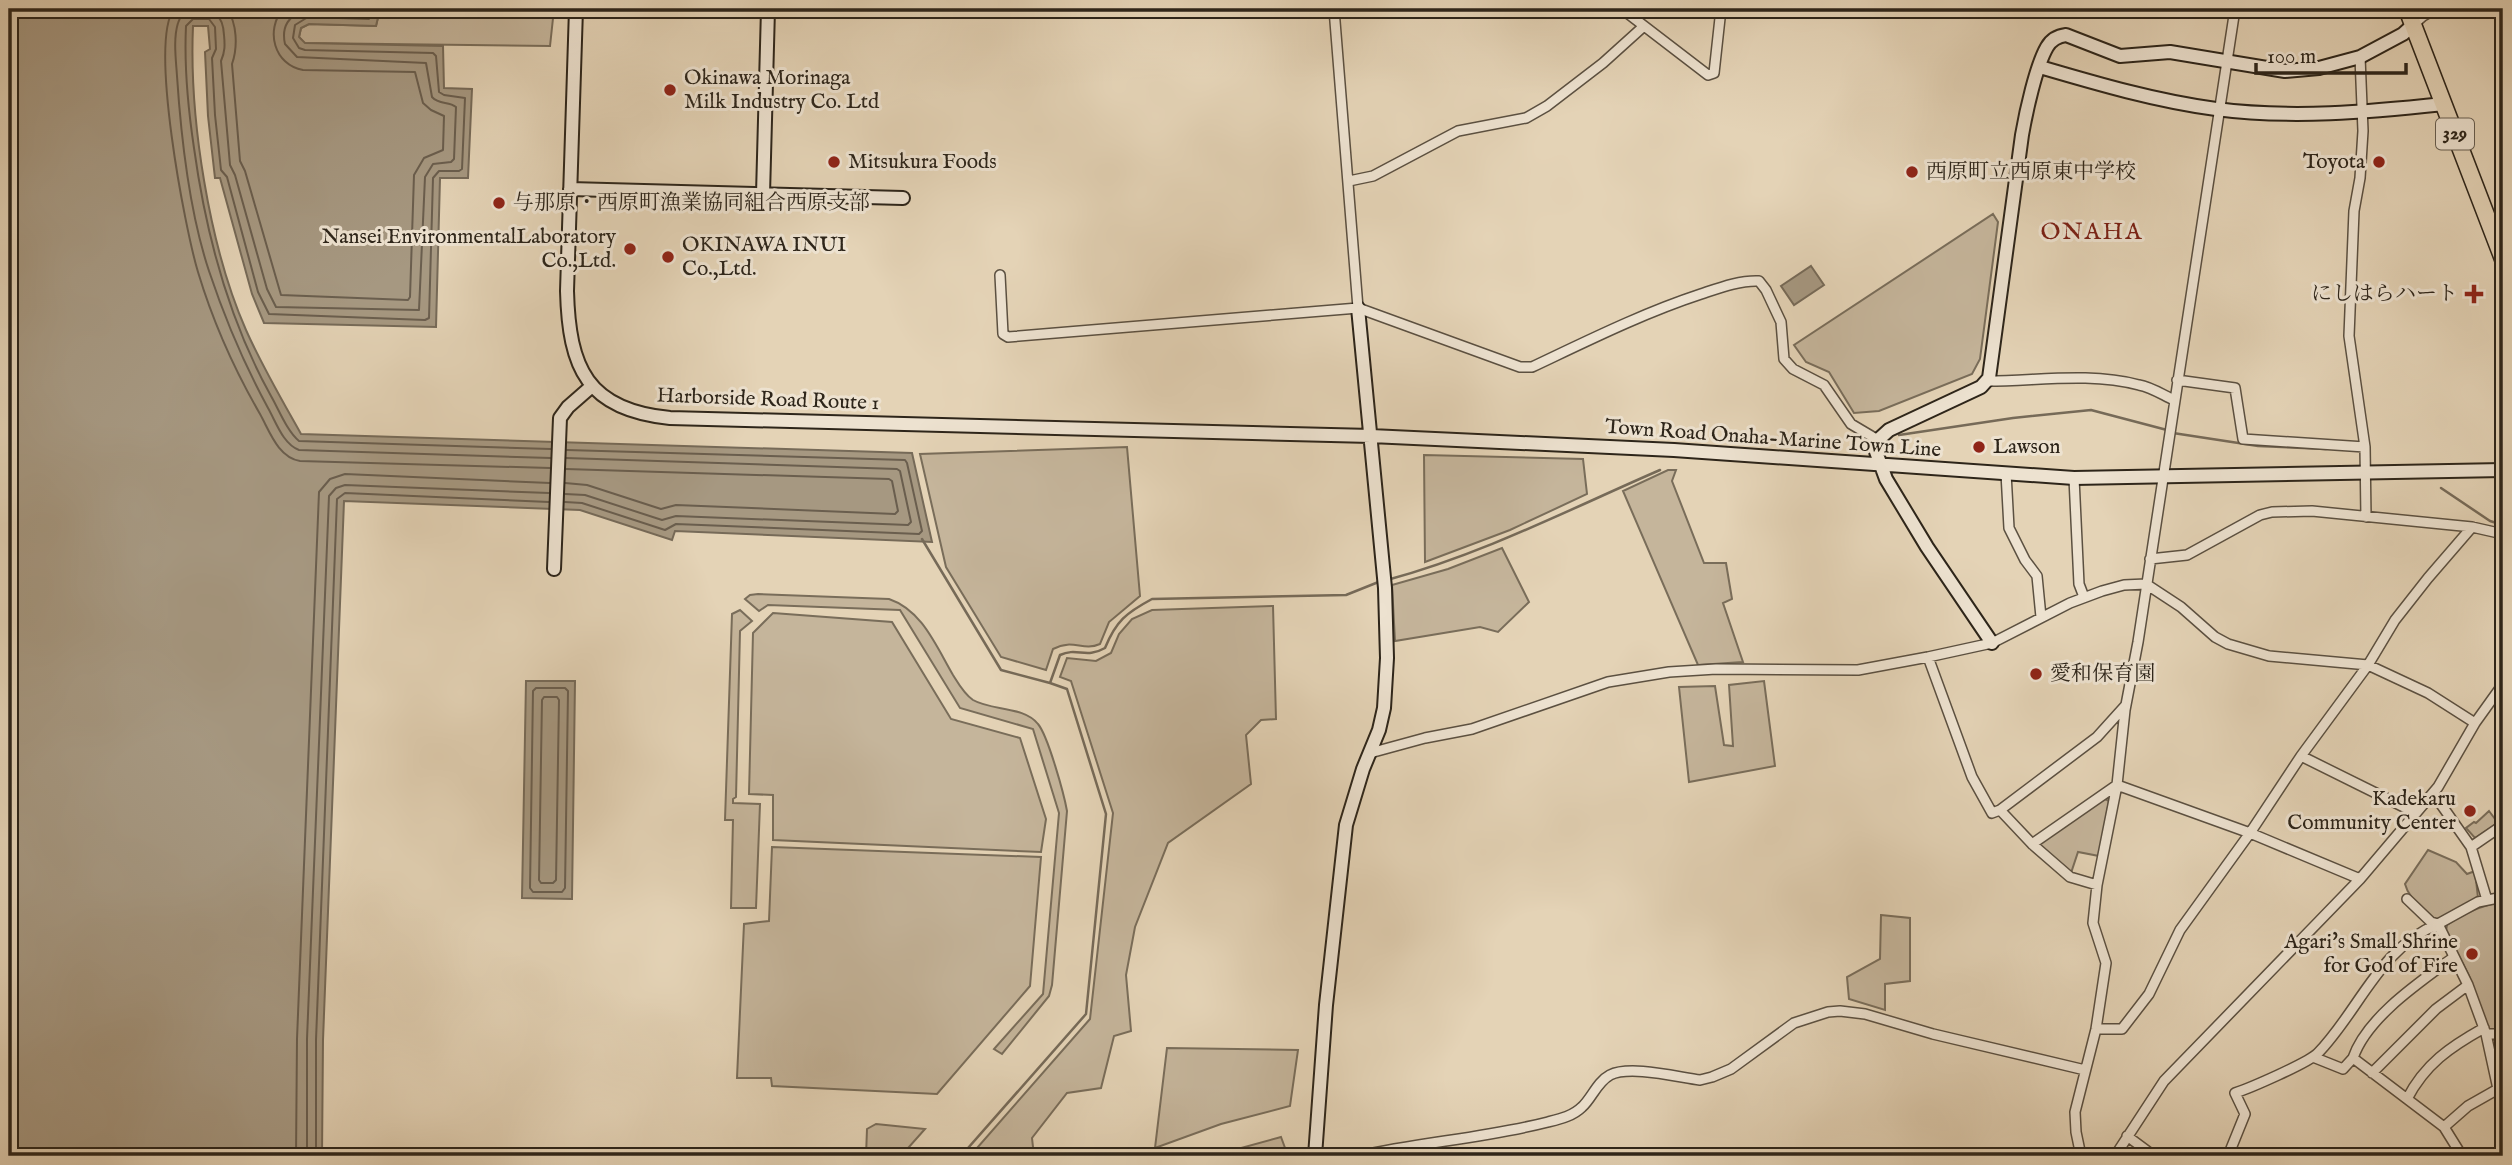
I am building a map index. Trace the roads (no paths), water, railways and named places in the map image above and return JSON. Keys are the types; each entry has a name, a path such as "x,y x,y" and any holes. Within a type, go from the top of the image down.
{"highway":[{"name":"329","path":"2407,9 2503,259"}],"street":[{"name":"Harborside Road Route 1","path":"576,9 567,292 569,336 579,367 600,395 624,408 662,417 1040,428"},
{"path":"763,194 768,9"},
{"path":"1315,1156 1329,978 1346,825 1384,708 1387,658 1385,582 1358,308 1334,9"},
{"path":"1622,9 1708,75 1714,72 1721,9"},
{"path":"2081,1156 2075,1112 2096,1029 2106,963 2093,922 2096,885 2117,785 2126,706 2235,9"},
{"path":"1987,381 2027,107 2047,48 2059,36 2066,35 2120,56 2170,52 2285,71 2319,68 2360,57 2403,34 2435,9"},
{"path":"1349,181 1373,176 1458,131 1526,118 1547,106 1603,63 1644,26"},
{"path":"2360,57 2363,112 2360,178 2354,211 2350,263 2349,336 2365,447 2366,517"},
{"path":"2040,66 2112,88 2218,109 2289,114 2363,112 2444,104"},
{"path":"570,188 903,198"},
{"path":"1000,275 1003,334 1008,337 1358,308 1520,367 1532,367 1668,305 1749,280 1759,281 1781,322 1784,359 1793,369 1824,385 1851,424 1878,440"},
{"path":"1992,643 1900,505 1880,465 1875,449 1878,440 1889,430 1980,387 1987,381 2102,379 2141,385 2174,400"},
{"path":"2177,380 2235,388 2243,439 2365,447"},
{"path":"554,569 560,418 568,407 592,386"},
{"name":"Town Road Onaha-Marine Town Line","path":"1040,428 1371,436 1674,450 2074,478 2503,470"},
{"path":"2006,473 2010,528 2025,560 2037,576 2041,617"},
{"path":"2074,478 2079,584 2084,597"},
{"path":"2150,559 2187,555 2260,514 2272,512 2312,511 2472,527 2503,534"},
{"path":"2096,1029 2122,1029 2149,994 2180,930 2368,665 2395,620 2472,527"},
{"path":"1370,753 1472,729 1608,682 1669,672 1716,669 1858,670 1928,657 1992,643 2084,597 2124,585 2146,584 2228,644 2269,656 2368,665 2428,693 2475,723"},
{"path":"1928,657 1972,777 1992,813 2000,810 2097,737 2126,706"},
{"path":"2115,1156 2164,1081 2360,879 2433,793 2475,723 2503,684"},
{"path":"2301,756 2416,813"},
{"path":"2117,785 2250,833 2360,879"},
{"path":"2032,844 2117,785"},
{"path":"2433,793 2471,847 2487,900"},
{"path":"2000,810 2032,844 2070,877 2096,885"},
{"path":"2471,847 2503,825"},
{"path":"2228,1156 2245,1114 2235,1093 2314,1057 2382,966 2398,950 2478,902 2503,897"},
{"path":"2407,899 2431,922 2438,924 2455,957 2485,1031 2498,1089 2468,1106 2444,1127"},
{"path":"2314,1057 2343,1069 2353,1058 2357,1044 2400,996 2455,957"},
{"path":"2372,1073 2436,1009 2468,985"},
{"path":"1359,1156 1548,1122 1572,1115 1583,1107 1598,1085 1608,1076 1622,1072 1700,1080 1712,1077 1731,1069 1794,1023 1828,1012 1865,1014 1933,1034 2085,1070"},
{"path":"2407,1099 2431,1065 2449,1048 2485,1031 2503,1034"},
{"path":"2353,1058 2444,1127 2462,1156"},
{"path":"2127,1136 2154,1156"}],"water":[{"path":"9,9 380,9 376,26 309,24 301,28 299,37 305,43 443,46 444,88 472,89 468,178 440,178 436,327 264,323 252,294 220,178 215,178 205,52 210,49 208,26 193,26 194,100 198,140 212,221 222,260 246,330 301,434 912,453 932,542 675,531 672,540 580,510 344,501 323,1040 322,1156 9,1156"},
{"path":"1811,266 1824,285 1794,305 1781,286"},
{"path":"526,681 575,681 572,899 522,898"}],"waterway":[{"path":"1899,435 2013,418 2091,410 2167,430"},
{"path":"2173,433 2258,446 2326,449"},
{"path":"1387,580 1492,544 1660,470"},
{"path":"2441,488 2490,521 2503,525"},
{"path":"922,539 1001,670 1050,683 1060,655 1072,652 1092,653 1105,648 1113,631 1123,619 1152,599 1346,595 1381,581"},
{"path":"961,1156 1086,1014 1106,814 1067,689 1050,683"}],"place":[{"name":"Okinawa Morinaga Milk Industry Co. Ltd","path":"670,90"},
{"name":"Mitsukura Foods","path":"834,162"},
{"name":"Toyota","path":"2379,162"},
{"name":"西原町立西原東中学校","path":"1912,172"},
{"name":"与那原・西原町漁業協同組合西原支部","path":"499,203"},
{"name":"Nansei EnvironmentalLaboratory Co.,Ltd.","path":"630,249"},
{"name":"OKINAWA INUI Co.,Ltd.","path":"668,257"},
{"name":"にしはらハート","path":"2474,294"},
{"name":"Lawson","path":"1979,447"},
{"name":"愛和保育園","path":"2036,674"},
{"name":"Kadekaru Community Center","path":"2470,811"},
{"name":"Agari's Small Shrine for God of Fire","path":"2472,954"}],"district":[{"name":"ONAHA","path":"2092,232"}]}
